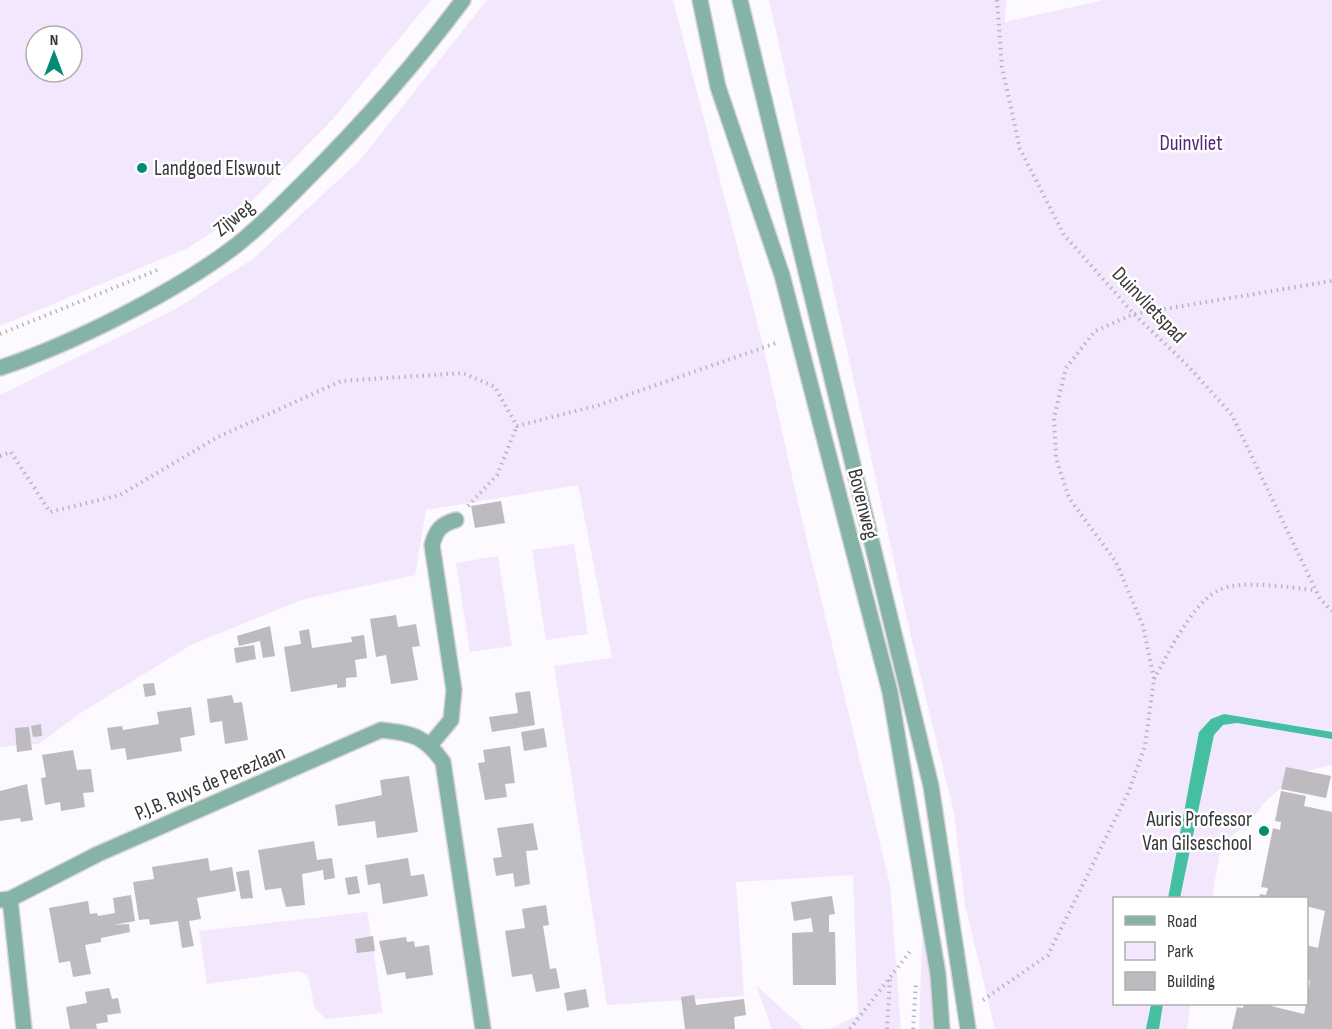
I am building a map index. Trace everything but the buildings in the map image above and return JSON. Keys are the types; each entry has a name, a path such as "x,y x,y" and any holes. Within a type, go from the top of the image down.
{"street":[{"name":"Zijweg","path":"0,368 101,325 190,276 237,244 269,217 340,146 436,36 463,0"},
{"name":"Bovenweg","path":"700,0 718,87 782,275 890,692 938,974 942,1029"},
{"name":"Bovenweg","path":"740,0 931,786 968,1029"},
{"path":"456,520 443,523 435,534 432,545 454,690 451,720 430,744 443,762 483,1029"},
{"name":"P.J.B. Ruys de Perezlaan","path":"5,899 98,854 381,729 407,732 430,744"},
{"path":"5,899 24,1029"}],"path":[{"name":"Duinvlietspad","path":"997,0 1002,67 1020,149 1064,235 1134,314 1189,367 1232,415 1316,590 1332,611"},
{"path":"0,334 164,267"},
{"path":"981,1002 1048,955 1129,791 1145,746 1154,679 1143,626 1116,562 1069,498 1056,458 1054,418 1066,368 1095,331 1134,314 1332,281"},
{"path":"517,426 599,405 783,341"},
{"path":"0,456 11,452 50,512 120,495 216,438 341,381 463,374 495,387 517,426"},
{"path":"456,520 497,475 517,426"},
{"path":"1154,679 1196,610 1219,590 1250,585 1316,590"},
{"path":"850,1029 916,943 917,953"},
{"path":"913,1029 917,973"},
{"path":"887,1029 890,977"}],"green space":[{"name":"Landgoed Elswout","path":"0,0 431,0 333,119 236,217 188,248 0,326"},
{"path":"487,0 673,0 763,345 797,499 890,885 901,1029 830,1029 858,1015 853,875 736,882 744,996 607,1005 554,666 612,658 578,485 426,510 415,575 301,600 191,645 79,714 39,744 0,747 0,395 174,310 253,259 360,160"},
{"name":"Duinvliet","path":"769,0 1006,0 1005,22 1104,0 1332,0 1332,732 1224,714 1199,732 1168,897 1113,897 1113,1005 1151,1005 1146,1029 995,1029 965,905 954,813 911,637"},
{"path":"574,544 588,634 546,640 532,550"},
{"path":"498,556 512,646 470,652 456,563"},
{"path":"1237,723 1332,739 1332,765 1297,773 1263,804 1248,824 1221,844 1212,897 1180,897 1214,735 1223,725"},
{"path":"367,912 383,1013 326,1019 315,1009 308,976 299,971 207,984 199,931"},
{"path":"923,917 935,1017 935,1029 919,1029"},
{"path":"756,985 804,1029 772,1029"},
{"path":"1163,1005 1191,1005 1187,1028 1189,1029 1159,1029"}],"shaded area":[{"path":"1224,714 1332,732 1332,739 1237,723 1223,725 1214,735 1180,897 1168,897 1199,732 1211,719"},
{"path":"1151,1005 1163,1005 1159,1029 1146,1029"}],"place":[{"name":"Landgoed Elswout","path":"142,168"},
{"name":"Auris Professor Van Gilseschool","path":"1264,831"}]}
